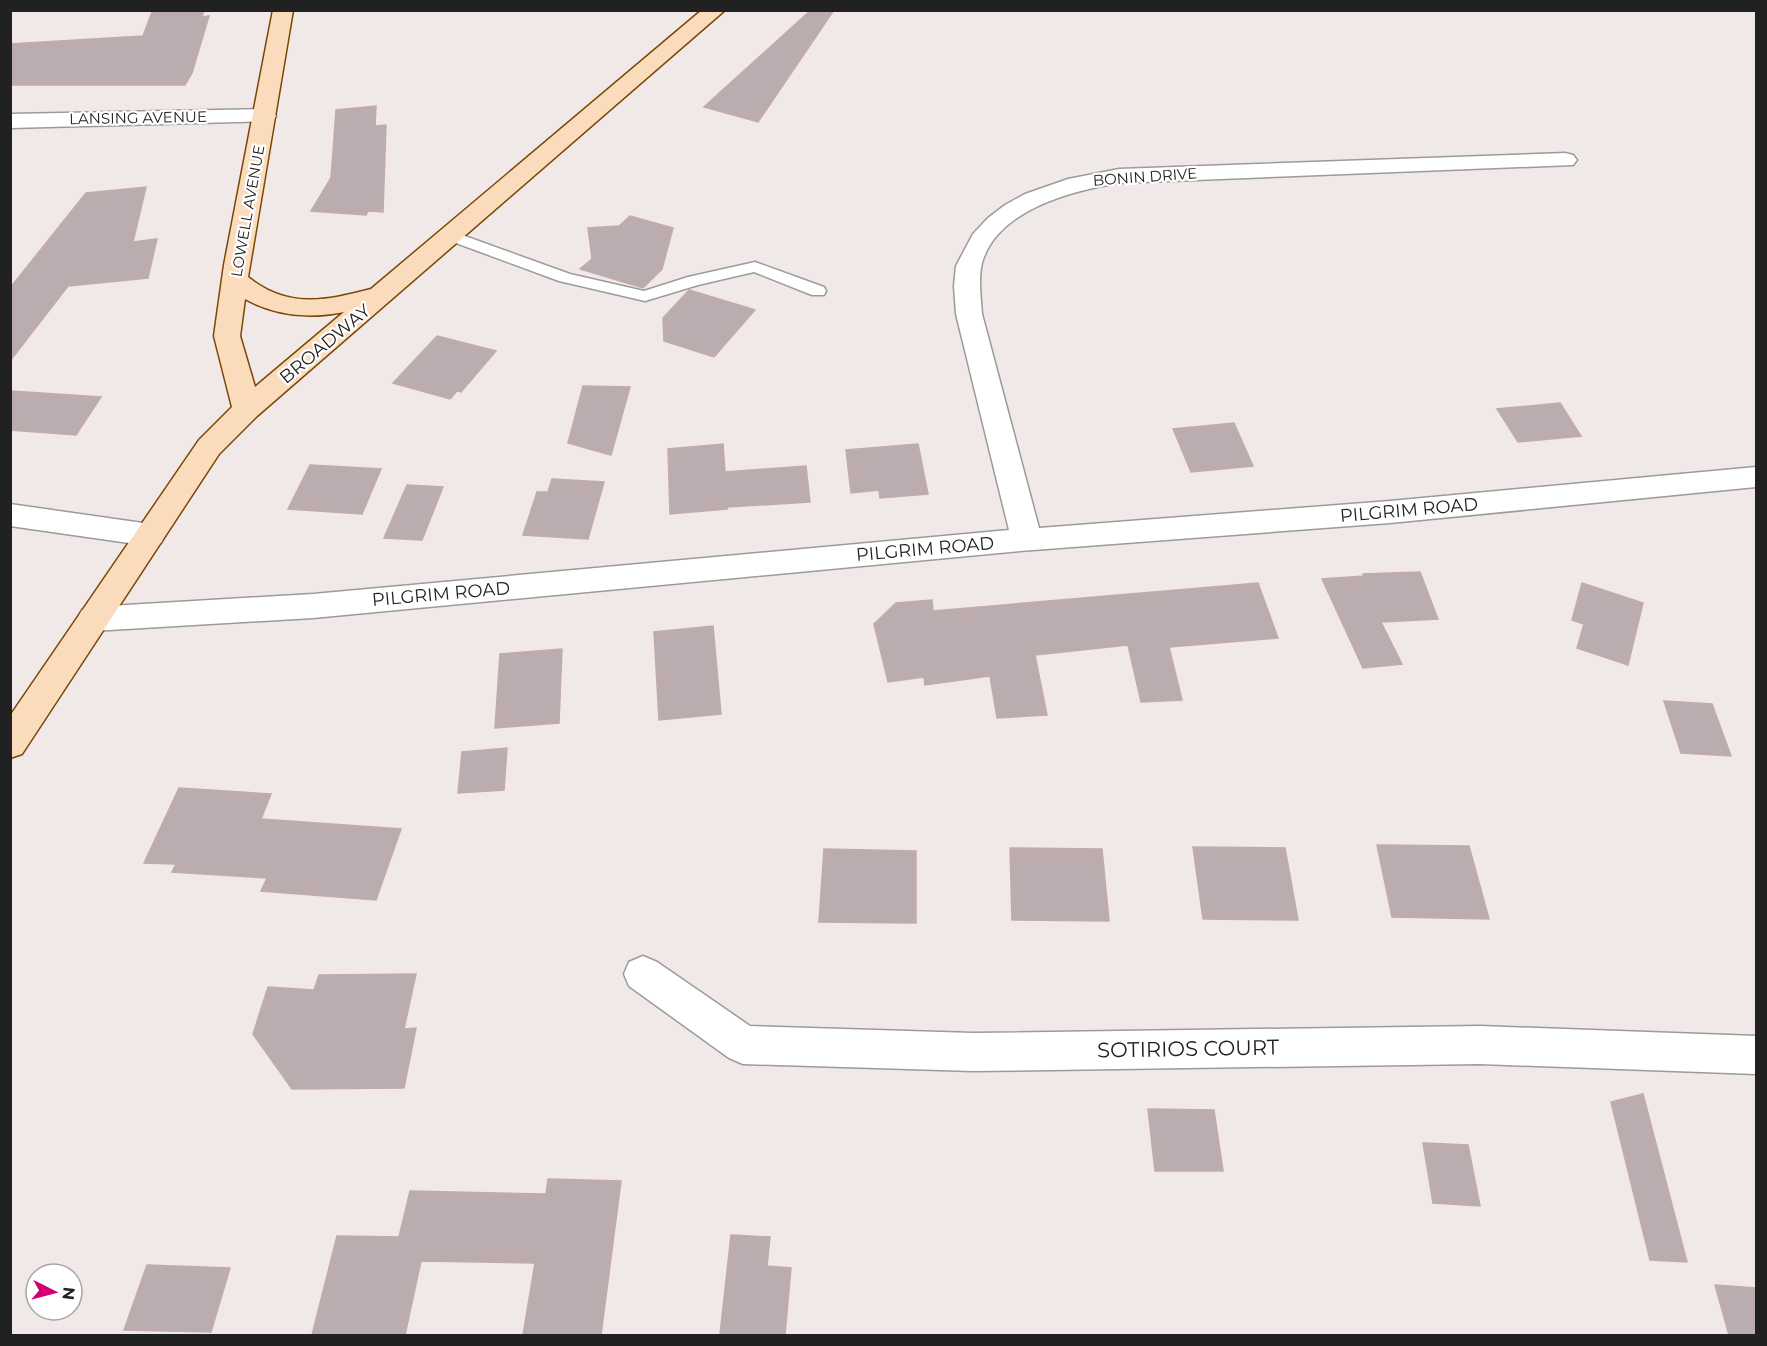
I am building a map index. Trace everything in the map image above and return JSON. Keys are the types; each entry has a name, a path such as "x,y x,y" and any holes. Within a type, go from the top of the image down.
{"main road":[{"name":"LOWELL AVENUE","path":"247,409 227,336 283,10"},
{"name":"BROADWAY","path":"11,744 209,447 247,409 715,10"},
{"path":"235,279 260,299 290,308 324,307 361,301 384,294"}],"street":[{"name":"LANSING AVENUE","path":"10,121 265,116"},
{"name":"BONIN DRIVE","path":"1027,540 969,314 967,284 971,259 986,236 1003,217 1031,201 1060,189 1119,176 1565,160"},
{"name":"PILGRIM ROAD","path":"93,620 313,606 1027,540 1390,512 1756,477"},
{"path":"10,515 150,535"},
{"name":"SOTIRIOS COURT","path":"643,974 743,1045 973,1052 1480,1045 1756,1055"}],"lane":[{"path":"451,236 565,278 645,296 694,281 755,267 818,291"}],"building":[{"path":"204,10 202,17 209,16 192,73 185,85 10,85 10,44 143,36 152,12"},
{"path":"811,10 834,10 758,122 704,107"},
{"path":"376,106 375,126 386,125 383,212 368,211 366,215 311,211 331,178 336,110"},
{"path":"146,187 133,242 157,239 148,278 68,286 10,361 10,288 86,193"},
{"path":"630,216 673,228 662,269 643,288 580,269 592,259 588,228 619,226"},
{"path":"689,290 755,310 714,357 664,341 663,318"},
{"path":"437,336 496,351 461,392 457,391 450,399 393,383"},
{"path":"583,386 630,387 611,455 568,443"},
{"path":"10,391 101,397 76,435 10,430"},
{"path":"1560,403 1581,436 1518,442 1497,409"},
{"path":"1234,423 1253,466 1191,472 1173,429"},
{"path":"723,444 725,472 806,466 810,502 727,507 727,509 670,514 668,449"},
{"path":"918,444 928,494 880,498 879,490 851,493 846,450"},
{"path":"310,465 381,469 362,514 288,509"},
{"path":"552,479 604,482 588,539 523,535 537,492 548,492"},
{"path":"407,485 443,487 422,540 384,538"},
{"path":"1420,572 1438,619 1381,622 1402,664 1363,668 1322,579 1364,576 1363,574"},
{"path":"1258,583 1278,638 1169,647 1182,700 1141,702 1128,645 1035,655 1047,715 997,718 990,676 925,685 924,677 888,682 874,624 896,603 932,600 933,611"},
{"path":"1582,583 1643,603 1628,665 1577,648 1584,624 1572,620"},
{"path":"713,626 721,714 659,720 654,632"},
{"path":"562,649 559,723 495,728 500,654"},
{"path":"1664,701 1712,704 1731,756 1681,753"},
{"path":"507,748 504,790 458,793 462,752"},
{"path":"179,788 271,794 261,819 401,829 376,900 261,891 267,878 172,872 176,864 144,863"},
{"path":"1377,845 1469,846 1489,919 1392,917"},
{"path":"1193,847 1285,848 1298,920 1203,919"},
{"path":"1010,848 1102,849 1109,921 1012,920"},
{"path":"824,849 916,851 916,923 819,922"},
{"path":"416,974 404,1029 416,1028 404,1088 292,1089 253,1034 268,987 314,990 319,975"},
{"path":"1643,1094 1687,1262 1650,1260 1611,1102"},
{"path":"1148,1109 1214,1110 1223,1171 1155,1171"},
{"path":"1423,1143 1468,1145 1480,1206 1433,1203"},
{"path":"548,1179 621,1181 601,1335 523,1335 535,1263 421,1261 405,1335 312,1335 337,1236 399,1237 410,1191 546,1194"},
{"path":"731,1235 770,1237 767,1266 791,1268 785,1335 720,1335"},
{"path":"147,1265 230,1268 211,1332 124,1330"},
{"path":"1715,1285 1756,1288 1756,1335 1729,1335"}]}
